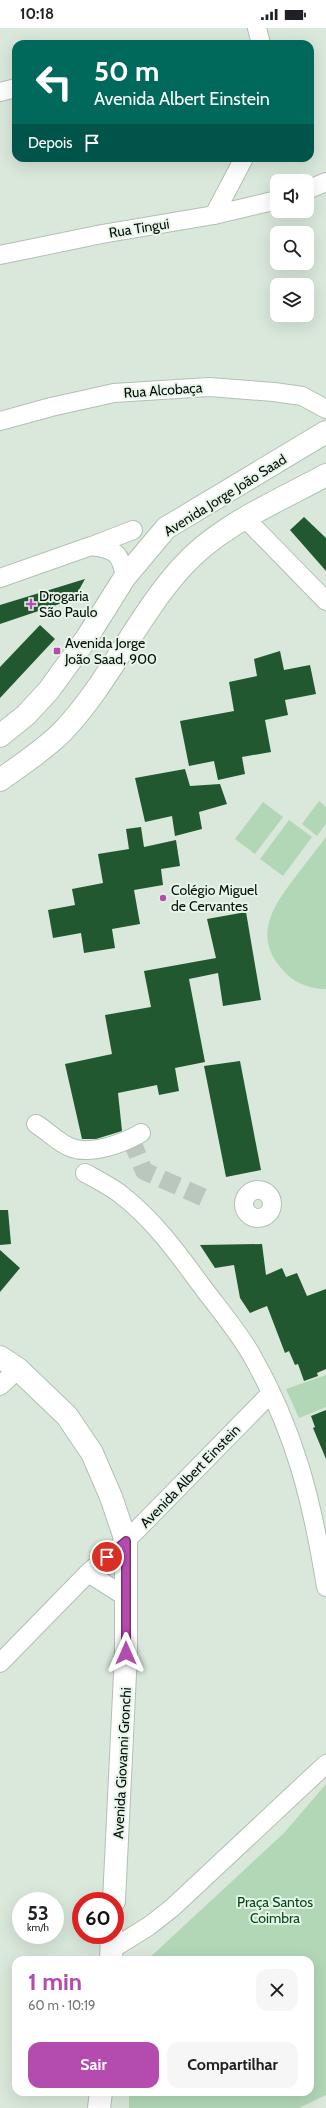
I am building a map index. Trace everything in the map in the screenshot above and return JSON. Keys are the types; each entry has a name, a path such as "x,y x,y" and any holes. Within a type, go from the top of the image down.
{"main road":[{"name":"Avenida Jorge João Saad","path":"0,736 26,715 49,690 86,639 125,577 166,528 326,432"},
{"path":"0,780 29,760 62,732 109,670 134,629 182,567 207,544 246,518 326,475"},
{"name":"Avenida Giovanni Gronchi","path":"0,1357 18,1369 67,1416 92,1453 111,1497 126,1541 126,1653 114,1892"},
{"path":"99,2108 100,2096"}],"street":[{"path":"257,28 260,40"},
{"path":"0,92 12,89"},
{"path":"214,215 242,162"},
{"path":"314,187 326,182"},
{"name":"Rua Tingui","path":"0,255 102,234 214,215 270,202"},
{"name":"Rua Alcobaça","path":"0,421 51,406 114,394 209,387 274,392 302,396 326,409"},
{"path":"246,518 326,601"},
{"path":"0,578 132,530"},
{"path":"91,546 106,548 114,551 122,561 125,577"},
{"path":"36,1124 72,1148 84,1150 123,1143 141,1133"},
{"path":"85,1173 118,1192 143,1214 173,1247 250,1353 271,1392 291,1437 304,1475 318,1536 326,1587"},
{"path":"0,1386 18,1369"},
{"name":"Avenida Albert Einstein","path":"0,1663 88,1573 126,1541 271,1392"},
{"path":"88,1573 126,1597"},
{"path":"112,1948 149,1926 172,1908 326,1764"}],"green space":[{"path":"319,801 326,807 326,824 317,836 302,824"},
{"path":"263,802 283,817 255,854 235,839"},
{"path":"289,820 312,837 283,876 260,859"},
{"path":"326,837 326,989 319,989 301,984 285,973 272,955 268,943 267,931 274,908"},
{"path":"326,1375 326,1407 299,1418 286,1389"},
{"name":"Praça Santos Coimbra","path":"326,1784 326,2095 299,2108 129,2108 129,2096 314,2096 314,1956 151,1956 284,1833"}],"building":[{"path":"304,517 326,538 326,571 290,530"},
{"path":"85,579 74,599 0,624 0,605"},
{"path":"40,625 55,639 0,698 0,667"},
{"path":"280,651 284,670 310,665 316,694 285,700 288,715 265,720 271,752 242,757 245,774 218,780 214,761 189,766 180,721 234,711 229,682 257,676 254,659"},
{"path":"185,769 190,786 220,784 227,804 199,812 202,829 175,836 172,816 145,822 135,778"},
{"path":"141,827 144,847 176,840 180,866 161,869 163,885 134,890 140,924 112,929 115,948 84,953 81,933 53,938 48,910 75,905 72,889 103,883 98,854 129,849 126,829"},
{"path":"246,912 261,1000 223,1006 218,973 189,979 205,1062 175,1068 179,1091 159,1095 157,1085 118,1093 122,1131 96,1139 82,1139 65,1064 112,1054 105,1015 151,1007 144,971 216,958 207,919"},
{"path":"240,1061 261,1170 226,1177 204,1066"},
{"path":"0,1210 8,1210 11,1244 0,1245"},
{"path":"262,1244 266,1275 282,1268 286,1277 297,1273 307,1296 326,1289 326,1369 317,1373 318,1376 304,1381 298,1364 295,1365 289,1351 285,1353 267,1306 250,1313 240,1298 234,1265 215,1268 200,1245"},
{"path":"0,1250 20,1268 0,1292"},
{"path":"326,1410 326,1459 313,1428 315,1427 311,1416"}],"tunnel":[{"path":"131,1139 144,1171 209,1200"}],"place":[{"name":"Drogaria São Paulo","path":"31,604"},
{"name":"Avenida Jorge João Saad, 900","path":"57,651"},
{"name":"Colégio Miguel de Cervantes","path":"163,898"}],"route":[{"path":"107,1557 126,1541 126,1653"}]}
